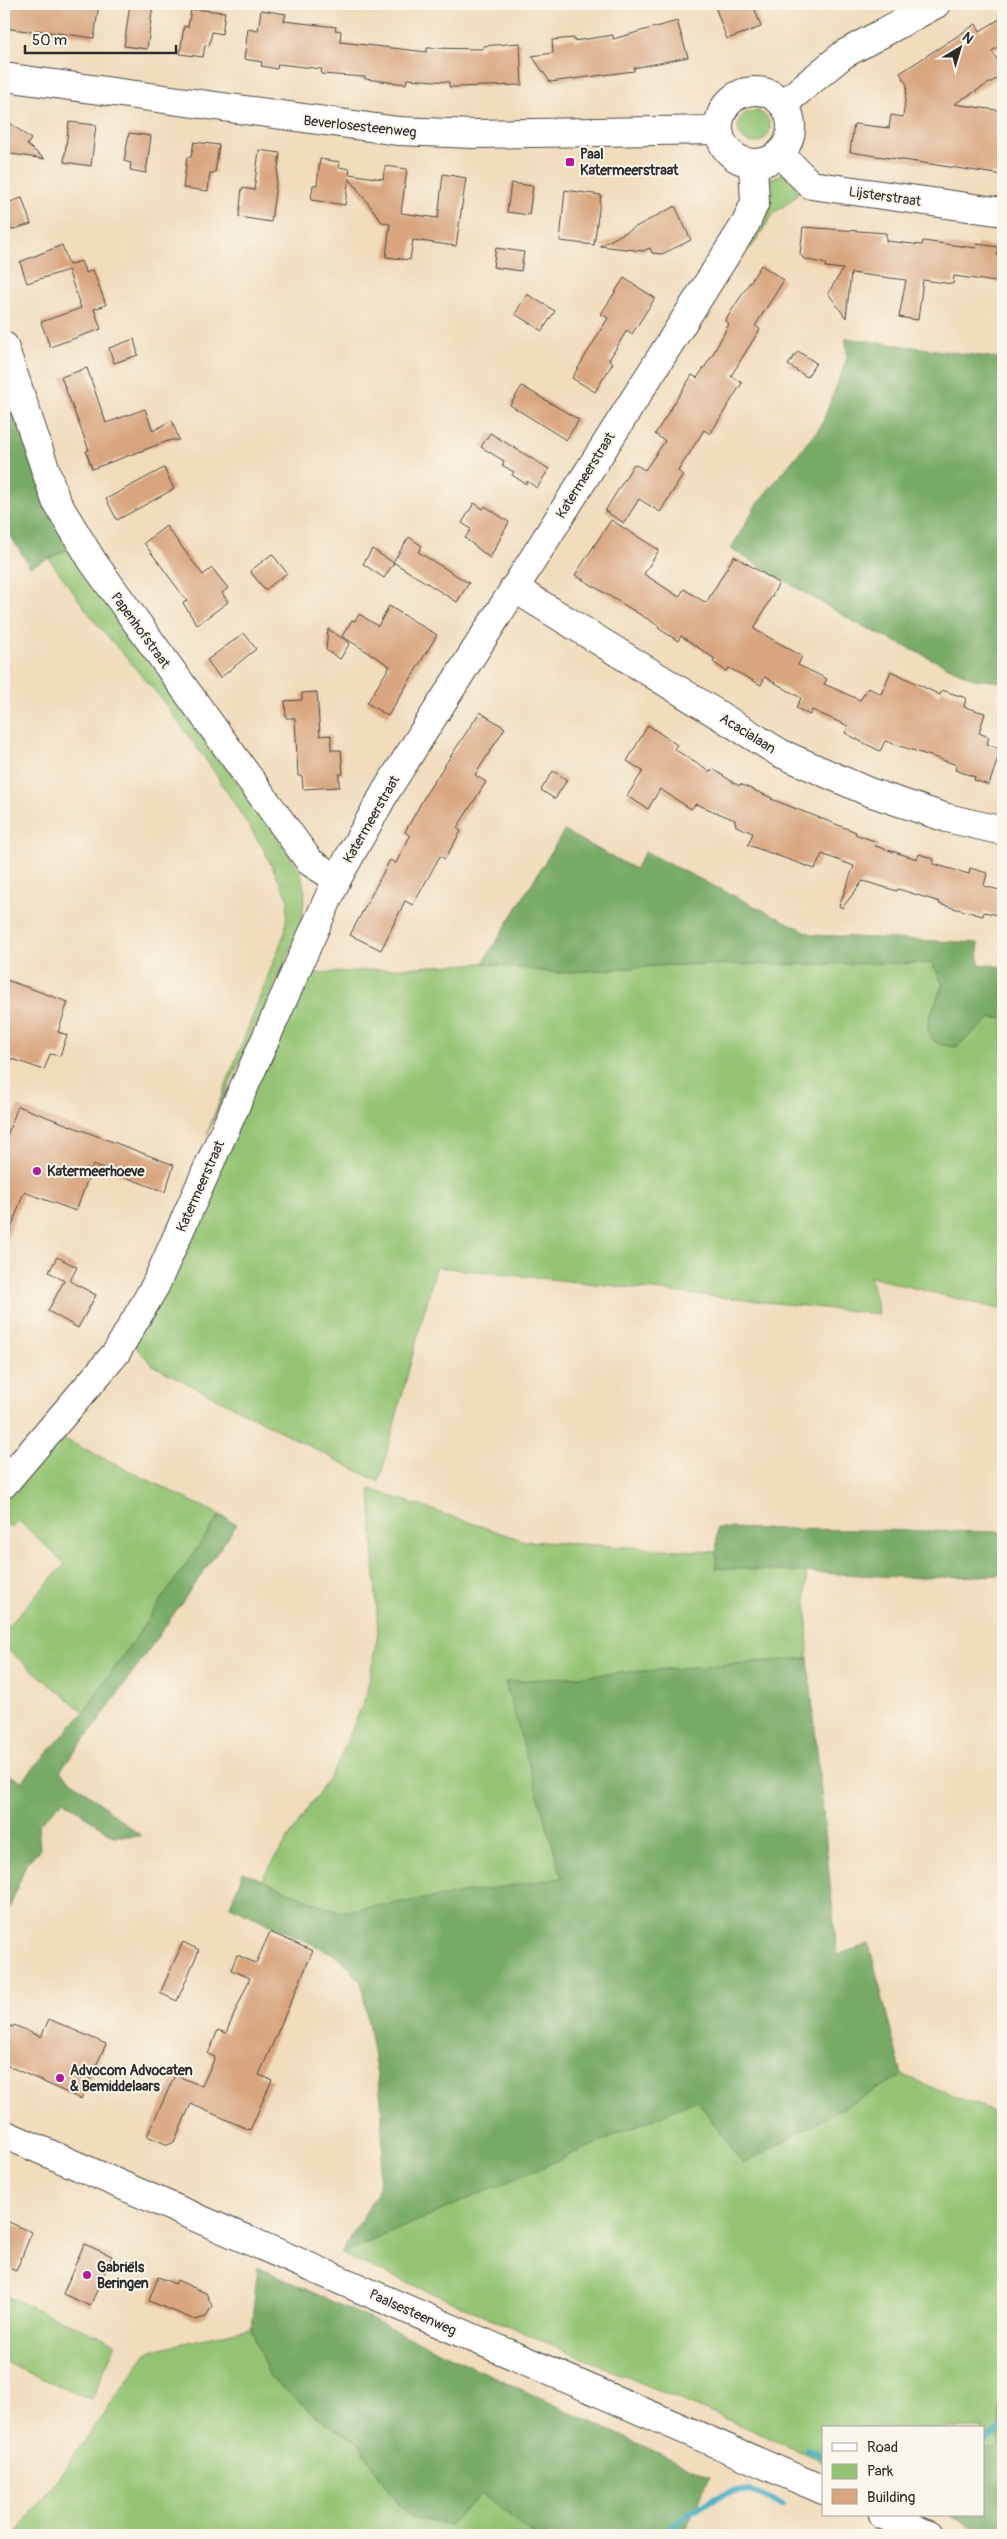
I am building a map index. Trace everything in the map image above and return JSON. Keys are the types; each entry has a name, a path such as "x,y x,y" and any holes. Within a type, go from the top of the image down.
{"street":[{"path":"782,104 844,54 925,7"},
{"name":"Beverlosesteenweg","path":"4,77 398,131 474,134 718,130"},
{"path":"746,91 763,91 773,96 782,104 791,122 790,134 780,154 764,163 754,164 743,163 726,150 720,140 718,130 719,120 728,102 746,91"},
{"name":"Lijsterstraat","path":"780,154 811,185 1003,212"},
{"name":"Katermeerstraat","path":"4,1484 116,1353 155,1286 337,880 386,791 746,223 755,202 754,164"},
{"name":"Papenhofstraat","path":"4,346 56,501 93,562 310,862 337,880"},
{"name":"Acacialaan","path":"514,588 780,753 869,792 946,818 1003,831"},
{"name":"Paalsesteenweg","path":"4,2134 822,2490"},
{"path":"885,2516 929,2535"}],"green space":[{"path":"754,111 766,115 770,127 766,139 754,143 742,139 738,127 742,115"},
{"path":"784,173 801,189 794,198 774,213 751,248 744,243 768,180"},
{"path":"846,338 1003,359 1003,682 974,679 856,623 731,549 756,505 821,426 847,359"},
{"path":"4,379 70,548 30,567 4,525"},
{"path":"70,548 300,870 305,893 301,927 207,1134 285,932 288,899 264,850 211,767 160,697 96,623 49,559"},
{"path":"564,831 635,869 645,852 813,935 978,943 979,964 1003,967 1003,1018 991,1018 956,1047 937,1044 927,1033 929,1019 943,984 932,963 671,965 557,973 483,963"},
{"path":"483,963 557,973 671,965 932,963 943,984 929,1019 956,1047 991,1018 1003,1018 1003,1310 870,1277 879,1314 436,1267 379,1482 154,1366 138,1350 134,1340 306,974"},
{"path":"58,1436 220,1515 84,1712 4,1647 4,1630 65,1564 19,1521 12,1528 4,1522 4,1495"},
{"path":"370,1489 525,1541 716,1552 716,1568 806,1572 808,1658 506,1682 563,1878 338,1912 261,1880 337,1765 366,1696 378,1633"},
{"path":"220,1515 237,1524 97,1723 60,1771 141,1836 113,1836 64,1800 38,1825 40,1849 26,1864 4,1923 4,1773 22,1781 84,1712"},
{"path":"717,1528 1003,1532 1003,1575 921,1578 716,1568"},
{"path":"808,1658 837,1955 869,1944 902,2075 743,2164 697,2100 341,2254 377,2193 383,2149 381,2099 361,1981 338,1956 230,1906 243,1872 338,1912 562,1878 505,1682"},
{"path":"902,2075 1003,2115 1003,2400 1000,2409 1000,2447 984,2449 984,2426 822,2426 822,2461 341,2254 697,2100 743,2164"},
{"path":"258,2267 710,2477 683,2535 534,2535 482,2494 449,2525 410,2517 386,2487 359,2443 316,2416 269,2376 251,2328"},
{"path":"4,2295 116,2343 91,2400 4,2362"},
{"path":"251,2328 269,2376 316,2416 359,2443 386,2487 449,2525 482,2494 534,2535 15,2535 146,2354 152,2350"},
{"path":"1003,2400 1003,2535 992,2535 948,2516 984,2516 984,2449 999,2447 1000,2409"}],"building":[{"path":"4,4 99,4 94,38 36,30 35,32 4,28"},
{"path":"130,4 153,4 147,49 124,46"},
{"path":"714,4 753,4 761,27 727,39"},
{"path":"191,9 225,12 222,34 212,32 209,46 205,45 203,57 180,54 184,26 188,27"},
{"path":"261,10 286,14 284,21 336,27 335,30 341,31 340,42 427,52 427,48 483,49 483,46 520,43 522,85 449,87 449,82 407,79 406,84 365,79 365,77 321,74 322,69 278,64 277,69 261,66 262,62 244,59 248,29 258,31"},
{"path":"1003,17 1003,44 992,51 1003,70 1003,75 954,104 1003,111 1003,175 850,152 854,124 889,128 891,115 903,117 907,85 900,73 976,24 980,31"},
{"path":"677,21 688,57 634,68 634,71 550,82 532,56 553,53 552,40 574,38 574,41 613,35 613,39"},
{"path":"69,122 96,125 91,166 64,162"},
{"path":"10,123 31,139 27,145 45,159 4,153 4,132"},
{"path":"129,133 151,136 146,173 130,170 131,163 124,161"},
{"path":"194,142 219,145 215,173 210,173 208,191 183,188 187,157 191,157"},
{"path":"259,150 280,153 271,222 239,217 242,188 254,190"},
{"path":"320,159 340,162 339,167 350,169 349,174 383,179 385,166 407,169 401,213 438,218 443,174 466,178 456,246 413,240 410,260 386,257 390,224 382,222 349,178 345,205 311,200 313,185 317,185"},
{"path":"511,183 533,186 529,215 507,212"},
{"path":"565,190 601,195 594,245 560,241"},
{"path":"22,198 31,224 4,232 4,204"},
{"path":"675,206 691,240 662,254 652,253 650,248 643,251 600,246"},
{"path":"803,227 886,233 886,241 922,245 923,241 976,248 977,244 998,247 997,255 1003,256 1003,283 954,276 953,284 923,280 918,320 899,317 906,280 851,273 846,318 828,293 843,269 825,267 826,264 804,259 800,254"},
{"path":"62,245 69,265 81,261 86,273 93,270 106,305 94,309 101,329 50,347 41,322 81,308 68,270 27,283 20,262"},
{"path":"496,248 524,252 521,271 493,267"},
{"path":"761,265 784,280 755,326 760,329 731,376 742,383 710,434 704,430 678,471 683,475 660,512 639,499 624,523 605,511 634,464 645,470 665,441 655,434 692,375 697,378 712,356 729,324 725,321"},
{"path":"624,278 655,298 632,334 627,330 609,360 613,363 595,392 572,378 608,318 601,314"},
{"path":"527,294 555,311 542,331 515,314"},
{"path":"134,339 138,355 114,363 109,348"},
{"path":"798,351 816,363 807,377 788,365"},
{"path":"87,368 106,423 145,409 153,431 172,420 179,440 171,440 92,469 86,451 89,450 61,377"},
{"path":"522,386 579,420 566,440 510,405"},
{"path":"490,433 549,469 537,488 527,481 526,484 512,475 514,472 502,465 504,461 481,447"},
{"path":"164,468 174,489 117,520 106,499"},
{"path":"474,503 483,509 485,506 509,522 490,558 465,538 471,529 462,523"},
{"path":"611,520 659,550 644,574 679,597 684,589 706,603 734,556 779,583 754,629 802,656 798,665 827,679 824,684 860,700 868,688 881,694 891,671 940,695 942,690 966,698 964,707 985,713 979,733 989,737 987,744 1001,749 989,785 974,780 975,777 955,770 957,765 885,741 880,751 866,744 845,733 848,726 812,710 810,715 796,708 801,698 765,677 761,685 729,668 726,671 713,662 715,659 681,636 678,641 658,628 659,626 575,575"},
{"path":"166,526 203,575 212,568 228,588 222,593 228,602 197,625 183,603 187,601 144,543"},
{"path":"409,537 422,546 418,552 469,583 457,602 393,562"},
{"path":"372,549 394,563 384,578 363,564"},
{"path":"272,554 287,573 265,590 250,571"},
{"path":"389,606 437,635 388,716 367,703 390,666 342,636 352,620 355,621 359,614 378,626"},
{"path":"328,629 350,643 340,659 326,650"},
{"path":"244,633 256,649 220,678 207,660"},
{"path":"317,692 320,736 331,735 331,750 341,750 343,774 339,774 339,787 303,789 302,776 298,776 295,718 286,718 285,701 302,700 302,693"},
{"path":"480,712 505,728 475,775 486,782 457,828 461,831 445,859 440,856 413,905 405,901 381,950 350,935 390,860 396,863 410,836 405,832 427,792"},
{"path":"648,725 677,745 674,749 710,772 713,769 739,786 740,784 771,799 856,832 855,834 877,842 875,846 917,859 919,854 934,859 933,864 969,874 970,868 987,873 984,886 1003,891 1003,916 984,912 983,916 939,904 940,902 898,889 897,891 863,881 842,908 839,906 854,866 822,854 815,869 748,845 753,833 736,826 735,820 696,804 691,809 660,789 648,809 627,796 643,771 627,761"},
{"path":"553,771 567,780 555,799 541,790"},
{"path":"4,979 68,1002 58,1032 67,1035 60,1056 50,1054 44,1070 4,1056"},
{"name":"Katermeerhoeve","path":"18,1106 174,1165 165,1192 93,1165 76,1211 24,1192 6,1243 4,1242 4,1144"},
{"path":"57,1257 77,1267 70,1281 96,1295 78,1328 48,1311 64,1281 49,1272"},
{"path":"270,1932 313,1951 259,2075 272,2080 250,2130 191,2104 174,2142 168,2145 147,2136 175,2075 202,2086 215,2057 208,2054 218,2030 226,2033 250,1978 231,1970 237,1955 256,1963"},
{"path":"183,1942 199,1950 177,2001 160,1993"},
{"path":"49,2019 106,2044 81,2099 4,2064 4,2023 13,2027 14,2025 41,2037"},
{"path":"4,2220 32,2232 16,2271 4,2266"},
{"name":"Gabriëls Beringen","path":"84,2244 112,2256 90,2306 63,2294"},
{"path":"158,2277 175,2284 177,2280 206,2293 212,2306 206,2317 195,2320 149,2301"}],"waterway":[{"path":"984,2442 1003,2427"},
{"path":"807,2449 822,2456"},
{"path":"660,2535 690,2512 713,2498 737,2491 749,2492 782,2505"}],"place":[{"name":"Paal Katermeerstraat","path":"570,162"},
{"name":"Katermeerhoeve","path":"37,1171"},
{"name":"Advocom Advocaten & Bemiddelaars","path":"60,2078"},
{"name":"Gabriëls Beringen","path":"87,2275"}]}
